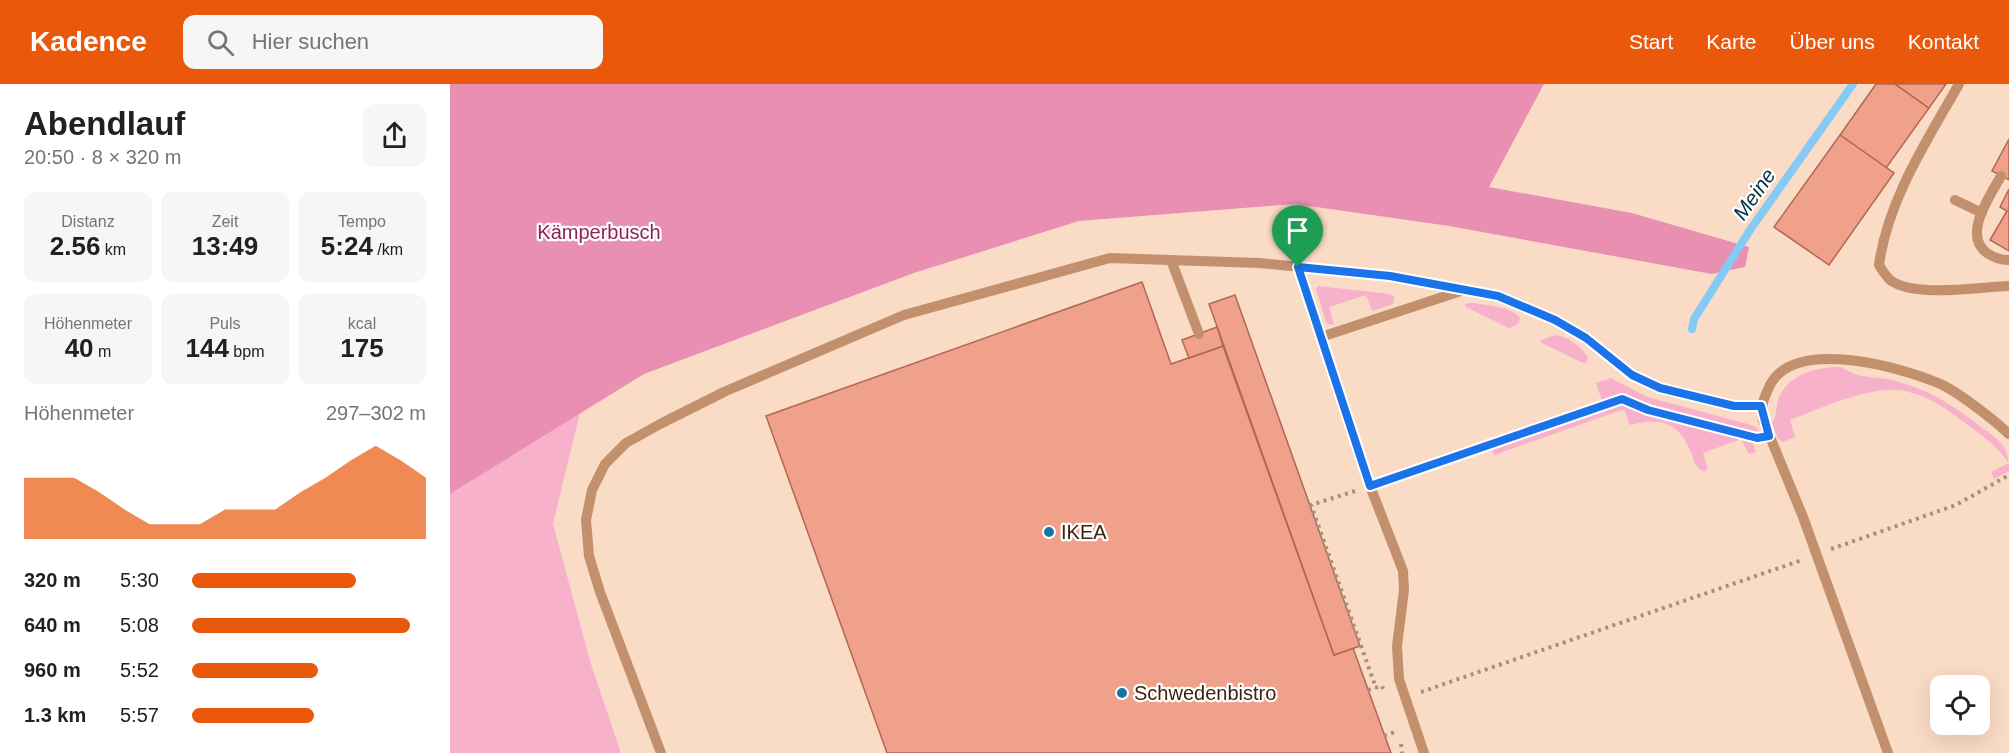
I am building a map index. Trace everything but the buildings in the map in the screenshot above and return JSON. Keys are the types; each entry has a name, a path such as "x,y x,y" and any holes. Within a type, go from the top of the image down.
{"lane":[{"path":"1959,84 1907,176 1882,245 1879,265 1889,279 1905,287 1921,291 2009,286"},
{"path":"2001,176 1982,213 1975,236 1979,247 2001,260 2009,260"},
{"path":"1955,201 1982,213"},
{"path":"661,753 600,592 589,556 586,520 592,490 605,464 626,443 726,391 904,315 1110,258 1259,263 1390,276 1498,296 1555,320 1586,338 1632,375 1660,388 1734,406 1761,406"},
{"path":"1171,260 1199,334"},
{"path":"1298,267 1370,486 1402,571 1404,590 1397,646 1399,679 1424,753"},
{"path":"1321,337 1467,289"},
{"path":"1888,753 1803,517 1769,436 1761,406 1773,380 1791,366 1806,361 1851,360 1897,368 1941,384 1998,423 2009,434"}],"path":[{"path":"1376,688 1311,505 1622,399 1648,410 1757,438 1769,436"},
{"path":"1406,698 1956,505 2009,475"},
{"path":"1368,690 1382,686"},
{"path":"1384,736 1399,730"}],"shaded area":[{"path":"1544,84 2009,84 2009,753 621,753 591,664 553,524 580,413 644,374 914,273 1079,221 1295,204 1449,226 1749,247 1632,213 1488,187"},
{"path":"1318,286 1390,294 1394,296 1393,304 1372,311 1366,295 1329,307 1334,325 1328,324 1316,289"},
{"path":"1472,303 1505,309 1520,318 1516,325 1509,328 1466,307 1465,304"},
{"path":"1555,335 1569,340 1582,350 1588,358 1585,364 1540,342"},
{"path":"1841,367 1858,375 1907,384 1939,398 2001,443 2009,462 1987,440 1943,407 1916,394 1896,390 1865,393 1790,420 1795,437 1783,442 1778,439 1772,422 1776,415 1778,400 1789,384 1804,374 1822,368"},
{"path":"1611,378 1647,397 1748,424 1756,427 1759,433 1673,411 1624,393 1602,401 1596,383"},
{"path":"1624,402 1657,415 1749,438 1756,452 1749,454 1741,439 1703,453 1708,469 1704,471 1697,466 1686,442 1674,428 1659,422 1630,425 1624,409 1494,455 1491,448"},
{"path":"580,413 553,524 591,664 621,753 450,753 450,494"},
{"path":"2009,463 2009,471 1994,479 1991,472"}],"green space":[{"name":"Kämperbusch","path":"450,84 1544,84 1489,187 1632,213 1749,247 1745,267 1712,274 1449,226 1295,204 1079,221 914,273 644,374 450,494"}],"waterway":[{"name":"Meine","path":"1692,329 1694,319 1750,230 1853,84"}],"place":[{"name":"IKEA","path":"1049,532"},
{"name":"Schwedenbistro","path":"1122,693"}],"route":[{"path":"1298,267 1390,276 1498,296 1555,320 1586,338 1632,375 1660,388 1734,406 1761,406 1769,436 1757,438 1648,410 1622,399 1370,486 1298,267"}]}
